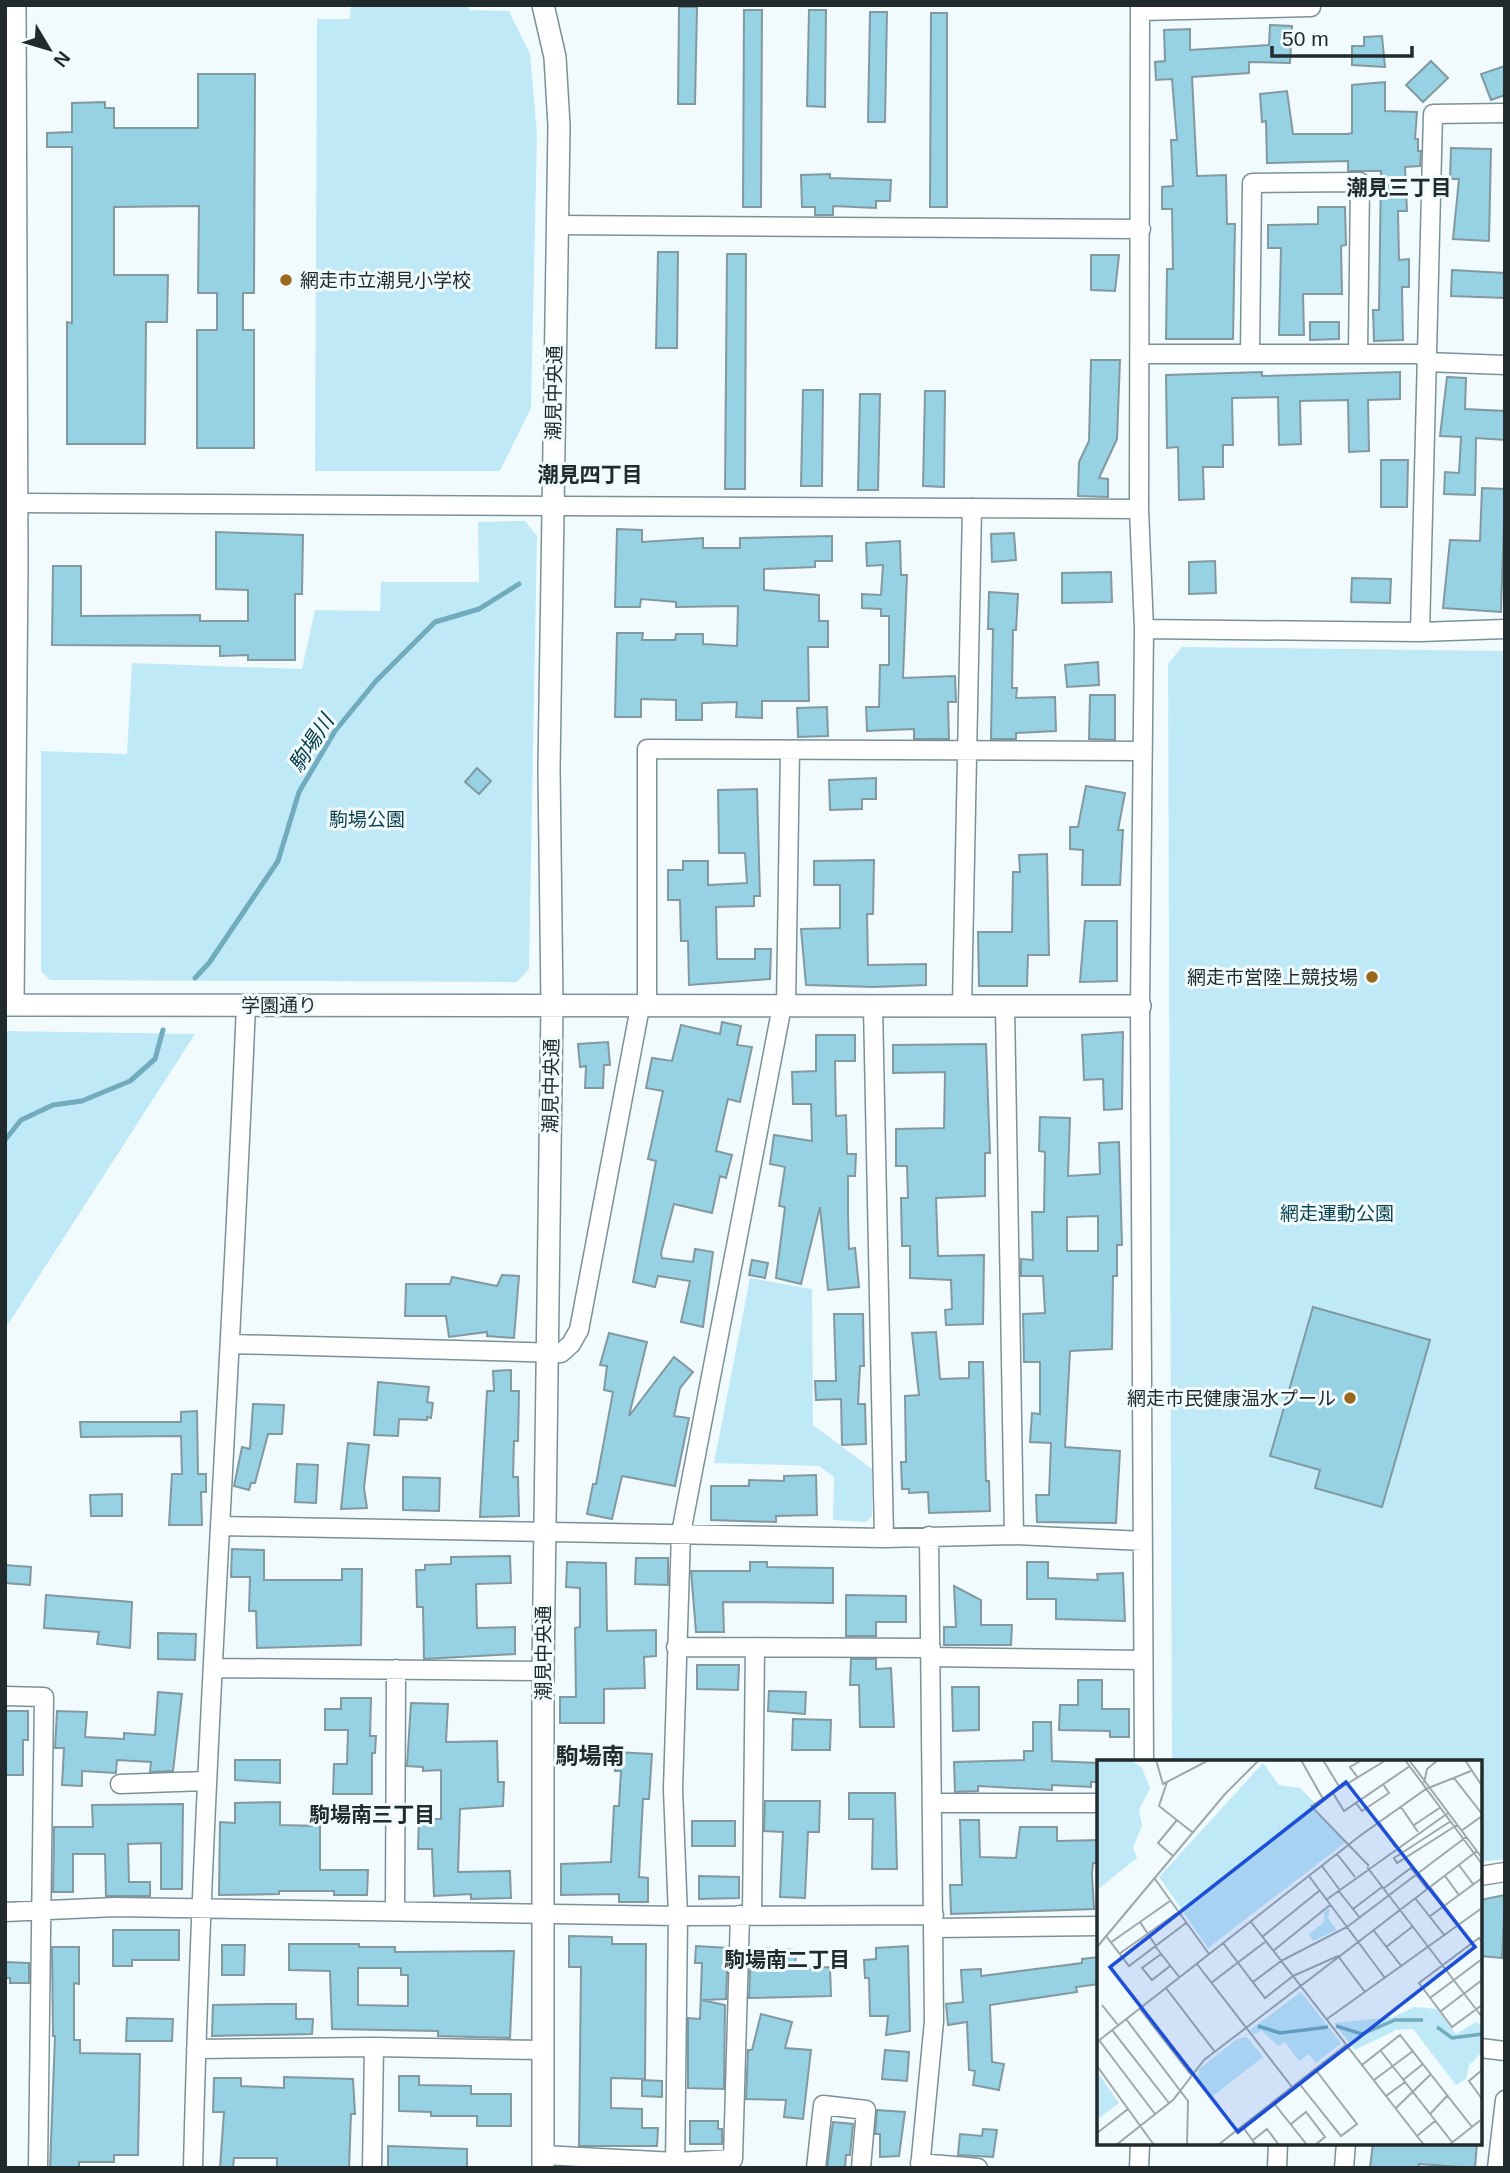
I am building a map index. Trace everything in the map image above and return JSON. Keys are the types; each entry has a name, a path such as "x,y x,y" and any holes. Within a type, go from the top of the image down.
{"street":[{"path":"9,1005 11,566 16,503 10,334 10,47 15,5"},
{"name":"潮見中央通","path":"543,5 555,57 559,126 549,769 552,1005 544,1531 543,2161"},
{"path":"1144,1760 1140,1006 1144,629 1139,509 1140,8 1311,7"},
{"path":"1420,632 1433,114 1505,113"},
{"path":"1250,354 1252,183 1360,182 1358,354"},
{"path":"557,225 1141,229"},
{"path":"1140,354 1358,354 1505,365"},
{"path":"16,503 1139,509"},
{"path":"962,1006 972,508"},
{"path":"1144,629 1420,632 1505,629"},
{"path":"232,1343 561,1353 571,1344 579,1329 644,1007 647,749 1143,751"},
{"path":"675,2165 678,1916 673,1789 681,1533 784,1006 790,751"},
{"name":"学園通り","path":"9,1005 1140,1006"},
{"path":"193,2168 200,1908 232,1343 246,1005"},
{"path":"873,1006 884,1538"},
{"path":"1005,1006 1014,1535"},
{"path":"221,1526 884,1538 1014,1535 1143,1541"},
{"path":"929,1536 934,2021 920,2165 978,2168"},
{"path":"676,1647 755,1647 1143,1660"},
{"path":"543,2161 675,2165 733,2159 746,1915 755,1647"},
{"path":"213,1668 543,1671"},
{"path":"395,1911 396,1669"},
{"path":"5,1696 44,1698 38,2168"},
{"path":"120,1784 206,1781"},
{"path":"932,1803 1097,1803"},
{"path":"1482,1876 1505,1872"},
{"path":"5,1912 115,1907 200,1908 746,1915 1097,1926"},
{"path":"196,2049 374,2047 543,2050"},
{"path":"372,2168 374,2047"},
{"path":"1482,2048 1505,2051"},
{"path":"816,2168 823,2105 866,2110 861,2168"},
{"path":"1497,2168 1504,2108"},
{"path":"1139,2168 1140,2145"},
{"path":"1277,2168 1278,2145"},
{"path":"1344,2168 1346,2145"}],"green space":[{"path":"351,5 469,5 469,10 509,11 530,54 537,134 531,408 500,471 315,471 317,19 350,19"},
{"name":"駒場公園","path":"525,521 537,536 529,969 517,982 50,980 41,971 41,751 127,754 132,663 302,669 315,610 380,611 381,582 479,582 478,522"},
{"name":"網走運動公園","path":"1182,647 1505,651 1505,1859 1482,1862 1482,1760 1172,1760 1168,664"},
{"path":"5,1031 195,1034 5,1329"},
{"path":"750,1278 812,1289 813,1425 872,1469 872,1516 866,1522 833,1520 834,1477 819,1466 714,1463"}],"building":[{"path":"679,7 697,7 695,104 678,104"},
{"path":"744,10 762,10 761,207 743,207"},
{"path":"809,10 826,10 825,107 807,106"},
{"path":"870,12 887,12 885,122 868,122"},
{"path":"931,13 947,13 947,207 930,207"},
{"path":"1270,25 1292,26 1290,63 1249,62 1249,73 1192,77 1197,176 1226,175 1227,224 1235,224 1233,339 1166,339 1167,269 1173,269 1172,209 1162,209 1162,187 1173,186 1171,140 1177,140 1172,79 1156,80 1155,62 1165,61 1164,30 1190,29 1190,50 1269,45"},
{"path":"1382,36 1385,67 1352,65 1352,46 1364,46 1364,37"},
{"path":"1431,61 1448,78 1423,102 1406,85"},
{"path":"1505,66 1505,95 1491,100 1481,74"},
{"path":"198,74 255,74 254,293 243,293 243,330 254,330 254,448 197,448 197,330 217,330 217,293 198,293 199,206 114,207 114,275 168,275 167,322 146,322 145,444 67,444 67,322 72,323 72,147 47,147 47,133 72,132 72,103 105,102 105,108 114,108 114,128 198,128"},
{"path":"1385,82 1385,111 1417,112 1415,139 1418,139 1418,151 1421,151 1420,166 1405,167 1407,211 1398,211 1399,260 1409,259 1409,287 1402,287 1403,340 1374,341 1373,310 1379,310 1381,171 1348,171 1348,161 1267,163 1266,121 1262,122 1260,94 1287,91 1293,134 1347,134 1352,133 1352,85"},
{"path":"1451,148 1491,149 1489,241 1453,239 1459,179 1450,179"},
{"path":"830,174 830,178 891,180 890,201 876,201 876,208 833,206 833,215 815,215 815,207 802,207 801,175"},
{"path":"1318,207 1345,207 1346,245 1341,246 1342,294 1303,294 1304,335 1279,335 1281,248 1268,248 1268,225 1318,224"},
{"path":"658,252 678,252 677,348 656,348"},
{"path":"727,254 746,254 745,489 725,489"},
{"path":"1091,255 1119,255 1115,291 1091,290"},
{"path":"1452,270 1505,273 1505,298 1451,296"},
{"path":"1310,322 1339,322 1339,339 1310,340"},
{"path":"1091,360 1120,360 1117,439 1099,478 1108,479 1108,497 1078,496 1079,462 1089,441"},
{"path":"1262,372 1262,376 1400,372 1400,399 1368,400 1369,451 1349,452 1348,400 1300,401 1301,444 1279,445 1278,397 1232,398 1233,445 1223,445 1223,467 1203,467 1204,499 1179,500 1178,447 1167,448 1166,375"},
{"path":"1447,377 1466,378 1465,409 1505,411 1505,440 1476,438 1475,495 1444,494 1445,472 1459,473 1461,437 1440,436"},
{"path":"803,390 823,390 822,486 801,486"},
{"path":"925,391 945,391 944,487 923,486"},
{"path":"860,394 880,394 878,490 858,490"},
{"path":"1381,460 1408,460 1407,507 1381,507"},
{"path":"1482,488 1505,489 1501,612 1443,608 1450,540 1480,541"},
{"path":"617,529 642,530 642,542 703,538 703,548 740,548 740,538 832,536 832,561 815,561 815,567 764,569 764,590 819,595 819,621 828,621 828,647 808,647 809,701 762,701 762,718 736,717 737,702 702,703 702,720 676,720 676,700 641,699 641,717 615,717 617,633 643,633 642,640 675,640 676,634 703,634 703,644 737,646 738,606 676,607 676,602 641,599 640,607 615,607"},
{"path":"216,532 303,535 302,594 295,594 295,660 248,660 248,655 220,656 220,646 52,645 53,566 81,566 81,616 200,615 200,621 248,621 248,590 216,589"},
{"path":"1014,533 1016,560 992,562 991,534"},
{"path":"900,541 901,575 907,575 903,678 955,676 956,702 948,702 949,739 914,739 914,729 867,731 866,707 879,707 880,665 889,665 889,616 881,616 881,609 862,608 862,594 881,595 883,565 867,566 866,543"},
{"path":"1215,561 1216,593 1189,594 1189,562"},
{"path":"1111,572 1112,602 1062,603 1062,573"},
{"path":"1352,578 1391,579 1390,603 1351,602"},
{"path":"989,592 1018,594 1016,630 1013,630 1012,688 1017,688 1016,698 1055,697 1056,731 1016,733 1016,739 991,739 993,629 988,629"},
{"path":"1098,662 1099,685 1067,687 1065,665"},
{"path":"1090,695 1115,695 1115,740 1089,739"},
{"path":"827,707 828,736 798,737 797,708"},
{"path":"477,768 491,781 479,794 465,782"},
{"path":"876,778 876,799 862,799 862,809 830,810 829,780"},
{"path":"1086,786 1125,793 1118,830 1123,830 1120,885 1082,885 1083,850 1070,849 1070,827 1078,827"},
{"path":"757,789 760,896 754,896 754,906 716,907 717,959 755,959 755,949 771,949 770,979 689,985 688,941 681,941 680,900 668,900 668,870 683,870 683,861 708,861 708,885 747,883 745,853 719,853 718,790"},
{"path":"1047,854 1049,955 1028,955 1027,986 979,986 978,932 1012,932 1013,872 1020,872 1019,855"},
{"path":"874,860 873,914 867,914 868,965 926,964 926,985 806,985 801,929 840,928 840,885 814,885 814,861"},
{"path":"1085,921 1117,921 1117,981 1080,982"},
{"path":"722,1022 741,1026 737,1045 752,1047 740,1102 728,1099 716,1151 732,1155 726,1178 720,1176 712,1213 674,1204 661,1253 662,1258 693,1262 695,1249 713,1252 703,1327 681,1322 690,1281 658,1276 655,1287 633,1282 656,1161 648,1159 663,1091 646,1088 652,1058 672,1061 681,1025 720,1034"},
{"path":"1123,1032 1122,1109 1104,1110 1103,1079 1084,1080 1082,1035"},
{"path":"816,1035 855,1035 855,1061 835,1061 836,1116 846,1115 847,1154 856,1154 855,1176 848,1176 848,1215 849,1249 855,1248 859,1287 828,1290 820,1207 801,1284 776,1278 785,1207 779,1206 785,1167 770,1164 774,1135 812,1141 811,1104 793,1104 792,1072 816,1071"},
{"path":"608,1042 610,1065 604,1065 603,1088 585,1088 586,1066 580,1067 578,1044"},
{"path":"986,1044 990,1153 985,1153 985,1196 936,1198 938,1256 984,1255 983,1324 946,1325 945,1310 952,1309 951,1280 910,1278 910,1246 902,1246 901,1198 908,1198 907,1166 896,1166 896,1129 944,1128 945,1072 893,1073 893,1045"},
{"path":"1040,1117 1070,1118 1068,1176 1100,1174 1099,1143 1119,1142 1122,1245 1117,1245 1117,1276 1113,1276 1112,1349 1070,1351 1065,1447 1120,1451 1116,1523 1037,1522 1036,1495 1049,1495 1051,1443 1030,1442 1032,1413 1040,1414 1040,1362 1024,1362 1023,1314 1045,1313 1043,1276 1021,1276 1021,1259 1033,1260 1032,1212 1044,1212 1045,1152 1039,1151","holes":["1098,1216 1098,1251 1067,1251 1067,1217"]},
{"path":"752,1260 768,1263 765,1278 749,1275"},
{"path":"502,1275 519,1276 514,1338 487,1336 487,1332 449,1337 446,1316 405,1316 406,1284 450,1284 452,1277 497,1286"},
{"name":"網走市民健康温水プール","path":"1313,1307 1430,1340 1382,1507 1315,1488 1320,1470 1270,1456"},
{"path":"834,1314 863,1314 864,1366 860,1366 858,1404 865,1404 866,1444 842,1445 841,1399 816,1400 815,1381 836,1381"},
{"path":"936,1332 940,1379 969,1378 969,1362 983,1362 986,1481 989,1481 990,1511 929,1513 928,1492 909,1493 909,1489 902,1489 901,1462 906,1462 905,1396 919,1395 912,1333"},
{"path":"609,1333 647,1342 629,1416 674,1357 693,1372 680,1388 674,1416 689,1418 675,1486 622,1476 612,1519 587,1514 593,1484 596,1484 613,1392 604,1390 607,1366 600,1365"},
{"path":"511,1370 511,1391 519,1391 518,1441 514,1441 513,1477 518,1477 519,1516 480,1517 487,1391 494,1391 493,1371"},
{"path":"378,1382 429,1387 427,1402 433,1403 431,1418 399,1419 398,1436 374,1435"},
{"path":"253,1404 284,1405 282,1434 268,1434 255,1483 251,1483 249,1490 234,1486 242,1447 250,1449"},
{"path":"197,1411 198,1474 206,1474 206,1492 201,1492 202,1525 169,1525 172,1474 182,1474 181,1436 81,1437 80,1422 181,1422 181,1412"},
{"path":"348,1443 369,1445 364,1488 367,1508 341,1509"},
{"path":"297,1464 318,1465 316,1503 295,1502"},
{"path":"816,1475 817,1515 776,1516 776,1522 711,1520 711,1486 749,1486 749,1480 784,1481 784,1476"},
{"path":"403,1477 440,1478 439,1511 403,1510"},
{"path":"122,1494 122,1516 91,1516 90,1495"},
{"path":"232,1549 264,1550 264,1580 342,1580 342,1569 362,1569 361,1645 257,1648 256,1611 249,1611 250,1577 231,1577"},
{"path":"510,1556 511,1583 476,1584 477,1628 515,1627 515,1654 424,1659 423,1607 417,1607 416,1570 425,1570 425,1565 451,1564 451,1557"},
{"path":"636,1558 668,1558 668,1585 635,1584"},
{"path":"567,1562 606,1563 607,1631 656,1630 656,1656 644,1657 645,1688 604,1689 604,1723 560,1723 560,1697 576,1697 575,1628 580,1627 580,1588 566,1587"},
{"path":"750,1562 767,1562 767,1567 833,1568 833,1603 723,1602 724,1632 696,1632 691,1571 750,1571"},
{"path":"1027,1562 1048,1562 1048,1578 1098,1580 1097,1574 1123,1573 1125,1621 1056,1619 1056,1599 1027,1599"},
{"path":"5,1565 31,1567 30,1585 5,1583"},
{"path":"954,1586 981,1600 981,1625 1012,1625 1011,1645 944,1645 944,1627 956,1627"},
{"path":"46,1595 132,1602 130,1648 97,1644 99,1632 44,1628"},
{"path":"846,1595 906,1596 906,1622 876,1622 876,1636 846,1636"},
{"path":"158,1633 196,1634 195,1660 158,1659"},
{"path":"851,1659 876,1659 876,1669 891,1668 894,1727 860,1727 859,1685 850,1685"},
{"path":"697,1665 739,1665 738,1690 697,1689"},
{"path":"1078,1680 1102,1680 1102,1709 1129,1709 1129,1737 1110,1737 1110,1731 1059,1730 1060,1705 1078,1705"},
{"path":"952,1687 979,1687 979,1730 953,1731"},
{"path":"769,1691 806,1692 805,1714 768,1711"},
{"path":"158,1692 182,1694 173,1771 150,1772 151,1762 117,1760 116,1773 82,1771 82,1786 62,1785 64,1748 55,1748 57,1711 87,1712 85,1737 124,1739 124,1733 155,1735"},
{"path":"341,1698 371,1698 370,1736 376,1736 375,1753 372,1753 372,1794 333,1794 334,1764 347,1764 348,1730 325,1730 325,1709 341,1709"},
{"path":"411,1703 448,1704 446,1742 497,1741 498,1782 504,1782 503,1806 460,1809 458,1872 510,1871 511,1898 471,1899 471,1894 434,1896 432,1849 418,1849 419,1819 441,1819 441,1770 423,1771 423,1767 407,1766"},
{"path":"5,1711 28,1711 28,1740 23,1740 23,1775 5,1775"},
{"path":"793,1719 831,1720 830,1750 792,1750"},
{"path":"1033,1722 1051,1722 1052,1761 1097,1763 1097,1782 1091,1782 1091,1787 1052,1785 1052,1790 978,1786 978,1791 955,1792 954,1762 1024,1760 1024,1751 1033,1751"},
{"path":"616,1752 652,1754 649,1799 643,1799 639,1877 648,1878 648,1902 619,1902 619,1894 561,1895 561,1864 611,1862 614,1806 619,1806 621,1771 615,1771"},
{"path":"235,1760 280,1760 280,1783 235,1780"},
{"path":"849,1793 895,1793 897,1869 872,1869 873,1819 849,1819"},
{"path":"765,1801 820,1801 819,1832 808,1832 805,1898 780,1897 783,1832 764,1831"},
{"path":"280,1802 280,1825 320,1826 320,1870 368,1870 367,1895 334,1895 334,1891 279,1891 279,1894 219,1895 220,1822 235,1823 235,1803"},
{"path":"183,1804 182,1889 161,1889 161,1843 128,1844 129,1882 150,1882 150,1896 106,1896 105,1854 73,1854 73,1892 53,1892 54,1827 93,1827 92,1805"},
{"path":"960,1820 979,1820 980,1857 1016,1858 1020,1827 1057,1827 1057,1841 1097,1840 1097,1863 1093,1863 1092,1874 1094,1909 951,1914 950,1885 962,1885"},
{"path":"692,1821 735,1821 735,1846 692,1846"},
{"path":"699,1876 739,1877 739,1898 699,1899"},
{"path":"1505,1895 1502,1958 1482,1956 1482,1900"},
{"path":"113,1930 179,1930 179,1960 132,1960 132,1966 113,1966"},
{"path":"569,1936 612,1937 612,1944 646,1944 645,2079 611,2078 611,2108 642,2109 642,2128 658,2128 657,2146 579,2146 581,1967 569,1967"},
{"path":"289,1944 359,1944 359,1947 395,1947 395,1952 514,1951 510,2038 438,2036 438,2031 332,2029 330,1971 289,1970","holes":["358,1968 401,1968 401,1975 408,1975 408,2006 358,2005"]},
{"path":"222,1945 245,1945 244,1975 222,1975"},
{"path":"696,1946 728,1948 726,1999 702,2000 725,2005 724,2089 688,2088 688,2018 700,2019 702,1963 695,1963"},
{"path":"908,1946 910,2031 886,2035 888,2016 870,2016 869,1978 865,1978 864,1960 876,1959 876,1948"},
{"path":"52,1947 79,1947 79,1984 74,1983 74,2040 80,2040 80,2053 140,2054 138,2155 114,2155 114,2162 79,2162 79,2168 50,2168 55,2036"},
{"path":"751,1948 796,1950 795,1969 830,1967 831,1996 749,1998"},
{"path":"1097,1957 1097,1984 1076,1987 1077,1992 990,2005 992,2062 1004,2064 999,2090 973,2085 975,2071 969,2070 967,2022 948,2025 946,2004 963,2002 961,1970 981,1969 981,1976 1082,1963 1082,1959"},
{"path":"5,1962 29,1963 29,1983 10,1983 10,1978 5,1978"},
{"path":"296,2004 296,2019 313,2019 312,2034 212,2036 213,2005"},
{"path":"761,2014 792,2022 785,2048 811,2050 803,2119 784,2117 786,2100 746,2099 748,2050 752,2050"},
{"path":"127,2018 173,2019 172,2041 126,2041"},
{"path":"885,2050 909,2052 907,2081 882,2079"},
{"path":"399,2076 419,2076 419,2085 471,2086 471,2094 511,2094 511,2126 477,2126 477,2116 431,2116 431,2112 399,2111"},
{"path":"284,2077 353,2079 355,2114 351,2114 349,2168 277,2168 277,2158 234,2158 233,2168 220,2168 224,2112 213,2112 214,2078 241,2078 241,2086 284,2088"},
{"path":"642,2080 662,2081 662,2097 642,2096"},
{"path":"877,2110 905,2112 899,2156 880,2157 880,2134 875,2134"},
{"path":"690,2121 718,2121 718,2129 722,2129 722,2144 690,2144"},
{"path":"833,2122 853,2124 850,2155 846,2155 845,2168 827,2168"},
{"path":"983,2129 997,2130 993,2157 958,2155 960,2134 982,2136"},
{"path":"1373,2145 1477,2145 1475,2168 1419,2164 1418,2168 1370,2168"},
{"path":"388,2146 467,2149 467,2168 388,2168"}],"waterway":[{"name":"駒場川","path":"195,978 209,963 278,861 299,792 335,731 376,681 435,622 479,609 519,584"},
{"name":"駒場川","path":"5,1140 21,1120 53,1105 82,1101 130,1081 155,1059 163,1030"}],"place":[{"name":"網走市立潮見小学校","path":"286,280"},
{"name":"網走市営陸上競技場","path":"1372,977"},
{"name":"網走市民健康温水プール","path":"1350,1398"}],"district":[{"name":"潮見三丁目","path":"1399,187"},
{"name":"潮見四丁目","path":"590,474"},
{"name":"駒場南","path":"590,1756"},
{"name":"駒場南三丁目","path":"372,1814"},
{"name":"駒場南二丁目","path":"787,1959"}]}
